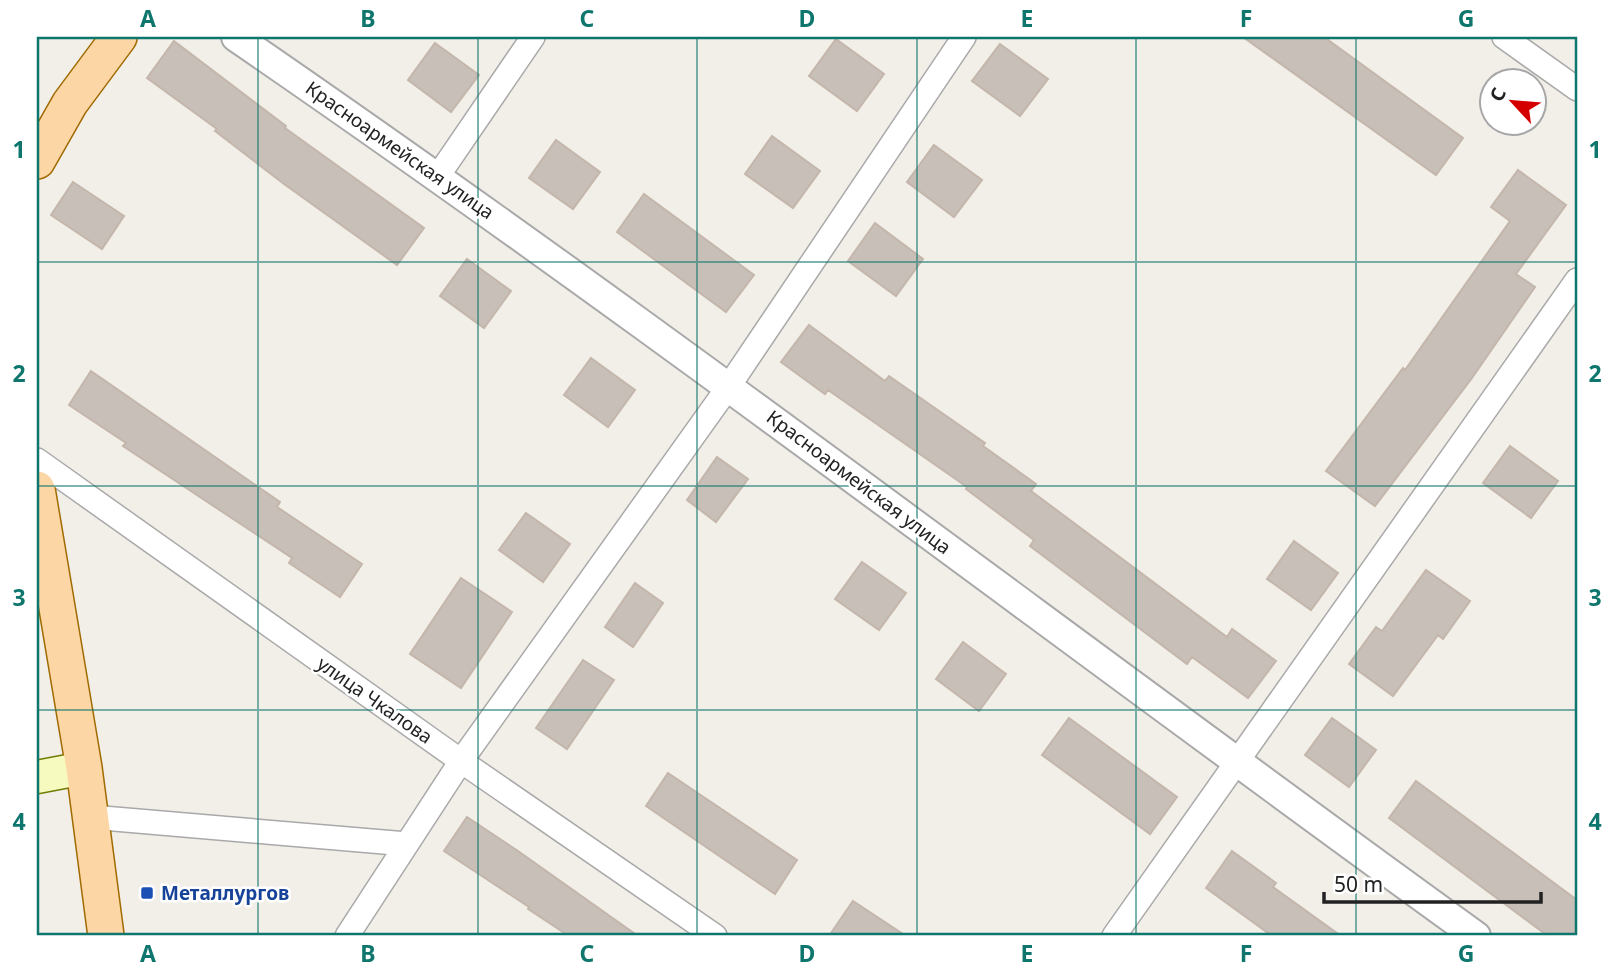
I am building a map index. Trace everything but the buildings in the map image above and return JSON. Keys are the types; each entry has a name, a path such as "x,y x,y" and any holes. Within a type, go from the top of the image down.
{"main road":[{"path":"37,161 70,103 119,37"},
{"path":"37,489 84,768 106,936"},
{"path":"37,777 84,768"}],"street":[{"name":"Красноармейская улица","path":"236,37 438,176 729,386 1236,763 1476,936"},
{"path":"438,176 533,37"},
{"path":"347,936 461,761 729,386 964,37"},
{"path":"1504,37 1577,89"},
{"path":"1114,936 1577,280"},
{"name":"улица Чкалова","path":"37,460 461,761 715,936"},
{"path":"90,817 407,844"}],"place":[{"name":"Металлургов","path":"147,893"}]}
